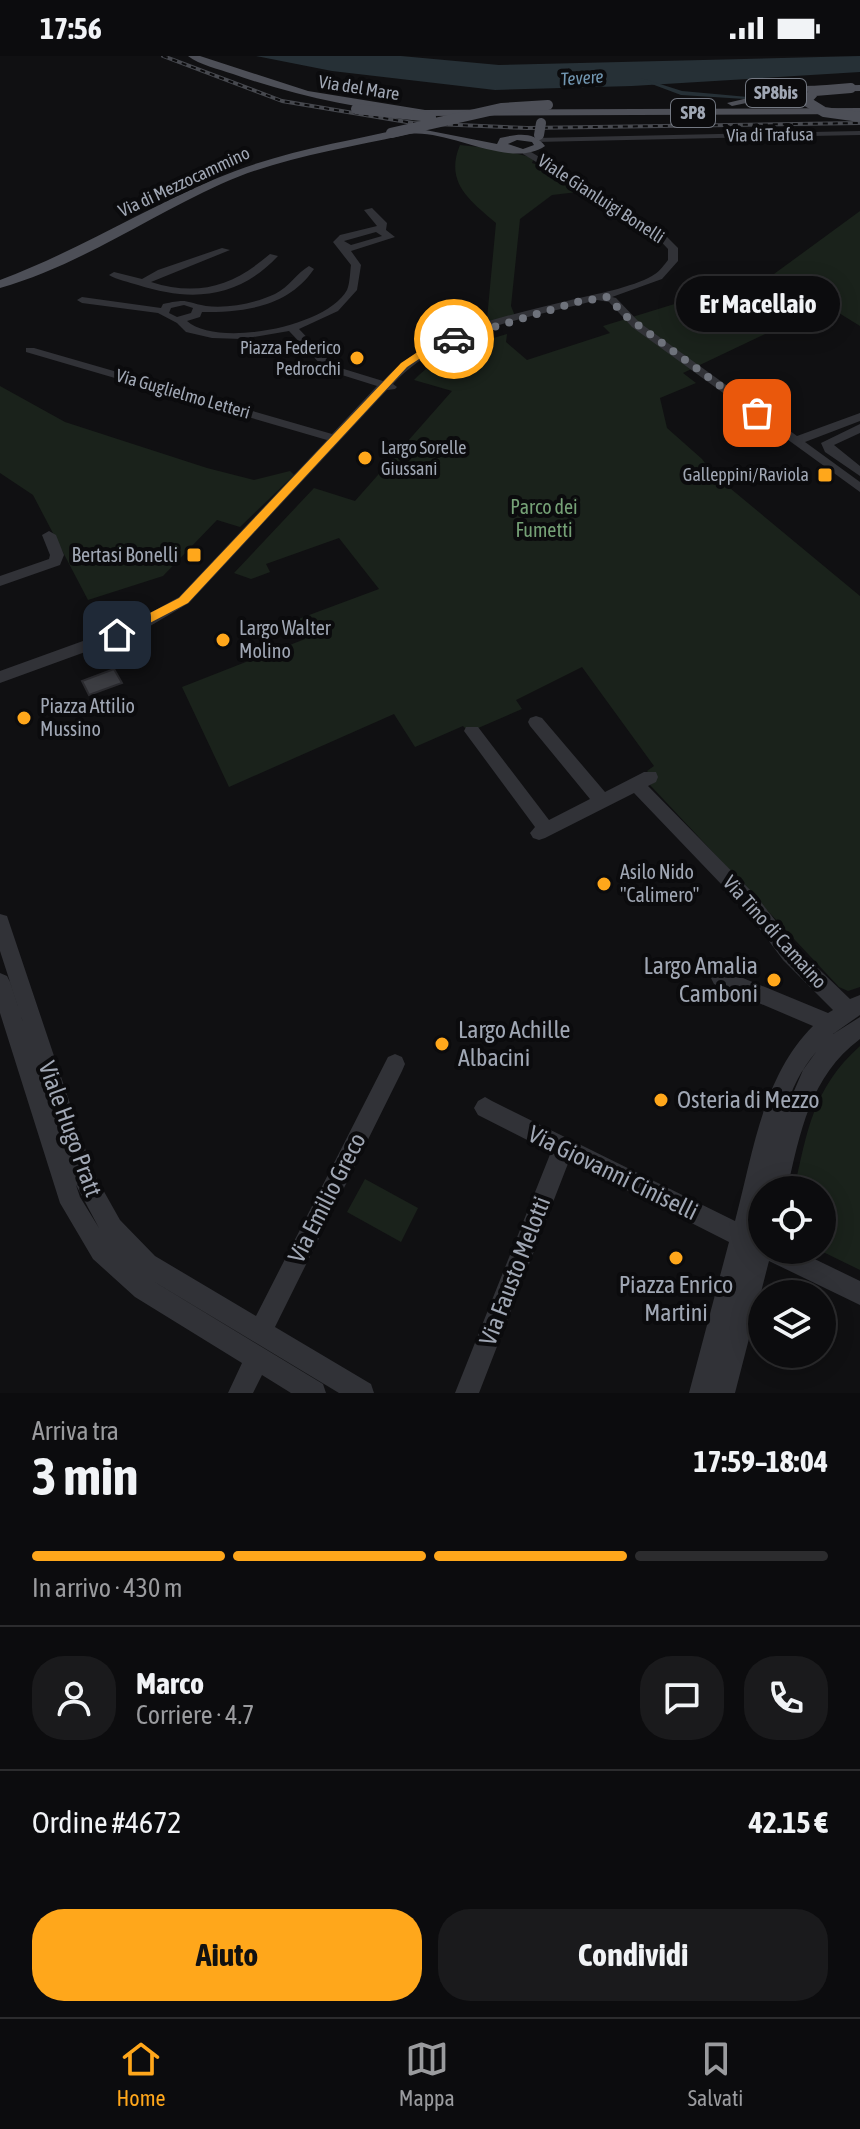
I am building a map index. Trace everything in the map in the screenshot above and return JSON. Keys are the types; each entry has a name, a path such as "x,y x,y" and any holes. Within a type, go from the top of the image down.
{"main road":[{"name":"SP8bis","path":"181,56 256,86 323,106 409,118 657,120 860,114"},
{"name":"Via del Mare","path":"192,56 289,92 399,111 527,115 860,114"},
{"name":"SP8bis","path":"256,86 356,109 429,117 470,115 525,106 742,102 795,89 856,88"},
{"path":"856,88 818,90 810,94 806,101 824,112 860,114"},
{"path":"399,111 702,104"},
{"name":"Via del Mare","path":"527,115 860,114"},
{"path":"430,128 470,115"},
{"path":"556,115 797,118"},
{"path":"535,143 541,123 657,120"},
{"name":"Via di Mezzocammino","path":"0,284 53,263 229,177 309,153 391,133 430,128 468,143 506,149 502,142 508,138 535,143"}],"street":[{"name":"Via di Trafusa","path":"535,143 860,133"},
{"name":"Viale Gianluigi Bonelli","path":"0,677 135,628 175,607 338,437 391,387 446,348 605,302 672,275 683,260 681,248 666,231 535,143"},
{"path":"180,320 188,329 228,336 292,328 326,315 348,296 357,273 347,249 390,237 369,210"},
{"path":"146,281 156,274 225,250"},
{"path":"82,300 163,311 180,297 236,282 273,256"},
{"path":"114,275 146,281 193,303 199,309 237,308 268,301 295,287 309,269"},
{"path":"605,302 860,497"},
{"path":"163,311 167,318 180,320 196,315 199,309"},
{"path":"292,328 335,371 391,387"},
{"name":"Via Guglielmo Letteri","path":"30,350 338,437"},
{"path":"692,370 860,488"},
{"name":"Viale Gianluigi Bonelli","path":"0,686 142,634 183,612 210,588 391,387"},
{"path":"796,441 860,417"},
{"path":"285,418 338,437"},
{"path":"860,428 827,443 829,449 860,472"},
{"path":"0,581 57,561 49,535"},
{"path":"536,722 602,801"},
{"name":"Via Tino di Camaino","path":"472,731 542,831 643,780 751,903 767,926 849,1016"},
{"name":"Viale Hugo Pratt","path":"0,922 84,1177 99,1209 120,1238 147,1264 362,1393"},
{"path":"721,978 849,1016"},
{"name":"Viale Hugo Pratt","path":"0,982 61,1175 82,1225 101,1251 128,1278 314,1393"},
{"path":"780,1176 800,1094 809,1075 833,1045 849,1016"},
{"path":"767,1176 780,1092 799,1054 849,1016"},
{"name":"Via Emilio Greco","path":"260,1332 395,1064"},
{"name":"Via Giovanni Ciniselli","path":"485,1108 748,1239"},
{"name":"Via Fausto Melotti","path":"467,1393 563,1148"},
{"path":"701,1393 749,1264"},
{"path":"723,1393 752,1264"},
{"path":"800,1264 860,1293"},
{"path":"240,1393 257,1359"}],"green space":[{"path":"460,145 498,149 534,158 532,163 545,167 543,173 554,180 586,191 552,195 520,219 511,306 515,316 487,325 482,320 487,319 496,223 469,199 458,181 455,170"},
{"name":"Parco dei Fumetti","path":"860,211 860,326 826,305 683,373 696,383 660,398 667,428 702,459 713,474 860,596 860,987 848,991 839,987 650,785 656,781 647,771 654,766 582,667 516,700 522,709 469,732 463,726 415,747 394,714 229,787 182,687 305,639 293,621 379,589 339,538 266,564 270,572 251,579 234,573 314,488 355,501 452,391 414,380 424,370 457,351 507,334 506,342 527,360 610,333 603,326 720,290 759,285"},
{"path":"0,386 65,422 207,468 254,480 290,471 294,475 240,527 217,520 163,576 88,600 33,495 0,473"},
{"path":"860,1046 860,1270 836,1258 836,1176 797,1176 814,1112 822,1094 844,1062"},
{"path":"365,1179 418,1208 401,1242 347,1212"}],"water":[{"name":"Tevere","path":"256,56 401,56 499,65 860,56 860,72 632,86 495,90 332,71"}],"building":[{"path":"114,669 122,683 89,695 82,681"}],"waterway":[{"path":"643,79 681,93 745,97"}],"railway":[{"path":"163,56 282,101 413,123 527,128 860,123"}],"way so far":[{"path":"454,339 577,302 607,297 627,317 757,413"}],"place":[{"name":"Piazza Federico Pedrocchi","path":"357,358"},
{"name":"Er Macellaio","path":"757,413"},
{"name":"Largo Sorelle Giussani","path":"365,458"},
{"name":"Galleppini/Raviola","path":"825,475"},
{"name":"Bertasi Bonelli","path":"194,555"},
{"name":"Largo Walter Molino","path":"223,640"},
{"name":"Piazza Attilio Mussino","path":"24,718"},
{"name":"Asilo Nido \"Calimero\"","path":"604,884"},
{"name":"Largo Amalia Camboni","path":"774,980"},
{"name":"Largo Achille Albacini","path":"442,1044"},
{"name":"Osteria di Mezzo","path":"661,1100"},
{"name":"Piazza Enrico Martini","path":"676,1258"}],"route":[{"path":"117,635 154,619 184,600 404,365 425,351 454,339"}]}
